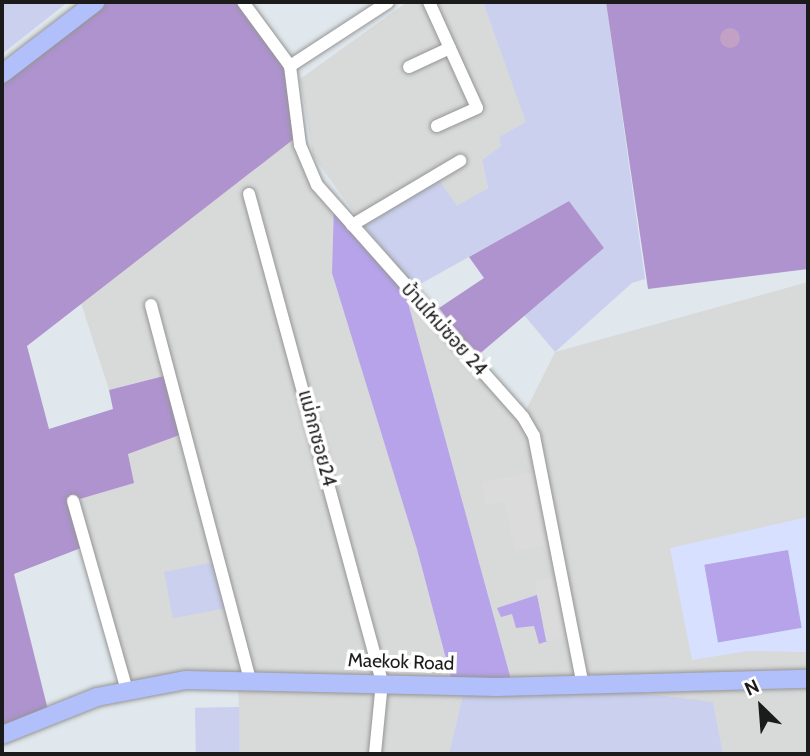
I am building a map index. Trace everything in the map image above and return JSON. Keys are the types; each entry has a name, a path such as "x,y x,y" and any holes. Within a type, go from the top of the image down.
{"street":[{"path":"2,74 96,2"},
{"name":"บ้านใหม่ซอย 24","path":"243,2 290,66 307,166 317,185 523,417 534,436 583,686"},
{"path":"290,66 388,2"},
{"path":"429,2 477,108 437,126"},
{"path":"409,67 450,48"},
{"path":"352,225 460,161"},
{"name":"แม่กกซอย24","path":"249,194 382,682"},
{"path":"151,304 250,679"},
{"path":"73,501 127,691"},
{"name":"Maekok Road","path":"2,735 97,697 186,680 583,686 808,679"},
{"path":"375,754 382,682"}],"shaded area":[{"path":"2,2 68,2 2,54"},
{"path":"86,2 243,2 290,66 299,135 27,346 49,429 113,409 109,390 164,376 185,433 128,454 134,483 73,501 86,546 14,574 49,714 2,736 2,63"},
{"path":"407,2 483,2 527,122 499,137 501,146 482,160 488,188 457,207 438,179 364,226 313,156 300,79"},
{"path":"483,2 606,2 645,279 632,283 555,352 524,315 604,248 569,201 415,287 364,226 438,179 457,206 488,188 482,160 501,146 499,137 526,122"},
{"path":"606,2 808,2 808,269 648,289"},
{"path":"730,28 737,31 740,38 737,45 730,48 723,45 720,38 723,31"},
{"path":"299,135 307,166 523,416 555,352 808,282 808,754 723,754 713,702 465,686 449,754 240,754 238,679 127,691 73,501 133,483 128,454 164,376 109,390 81,303"},
{"path":"569,201 604,248 477,356 439,308 484,278 469,257"},
{"path":"334,205 402,281 513,687 453,685 417,549 332,273"},
{"path":"542,471 556,544 515,551 505,502 486,505 482,482"},
{"path":"808,517 808,652 748,651 692,660 670,548"},
{"path":"788,550 802,628 718,643 704,565"},
{"path":"216,562 225,608 173,618 164,572"},
{"path":"562,576 574,636 546,641 535,581"},
{"path":"537,595 548,641 539,644 534,626 516,628 512,614 501,617 497,608"},
{"path":"465,686 583,686 713,702 723,754 449,754"},
{"path":"239,707 240,754 196,754 195,708"}]}
